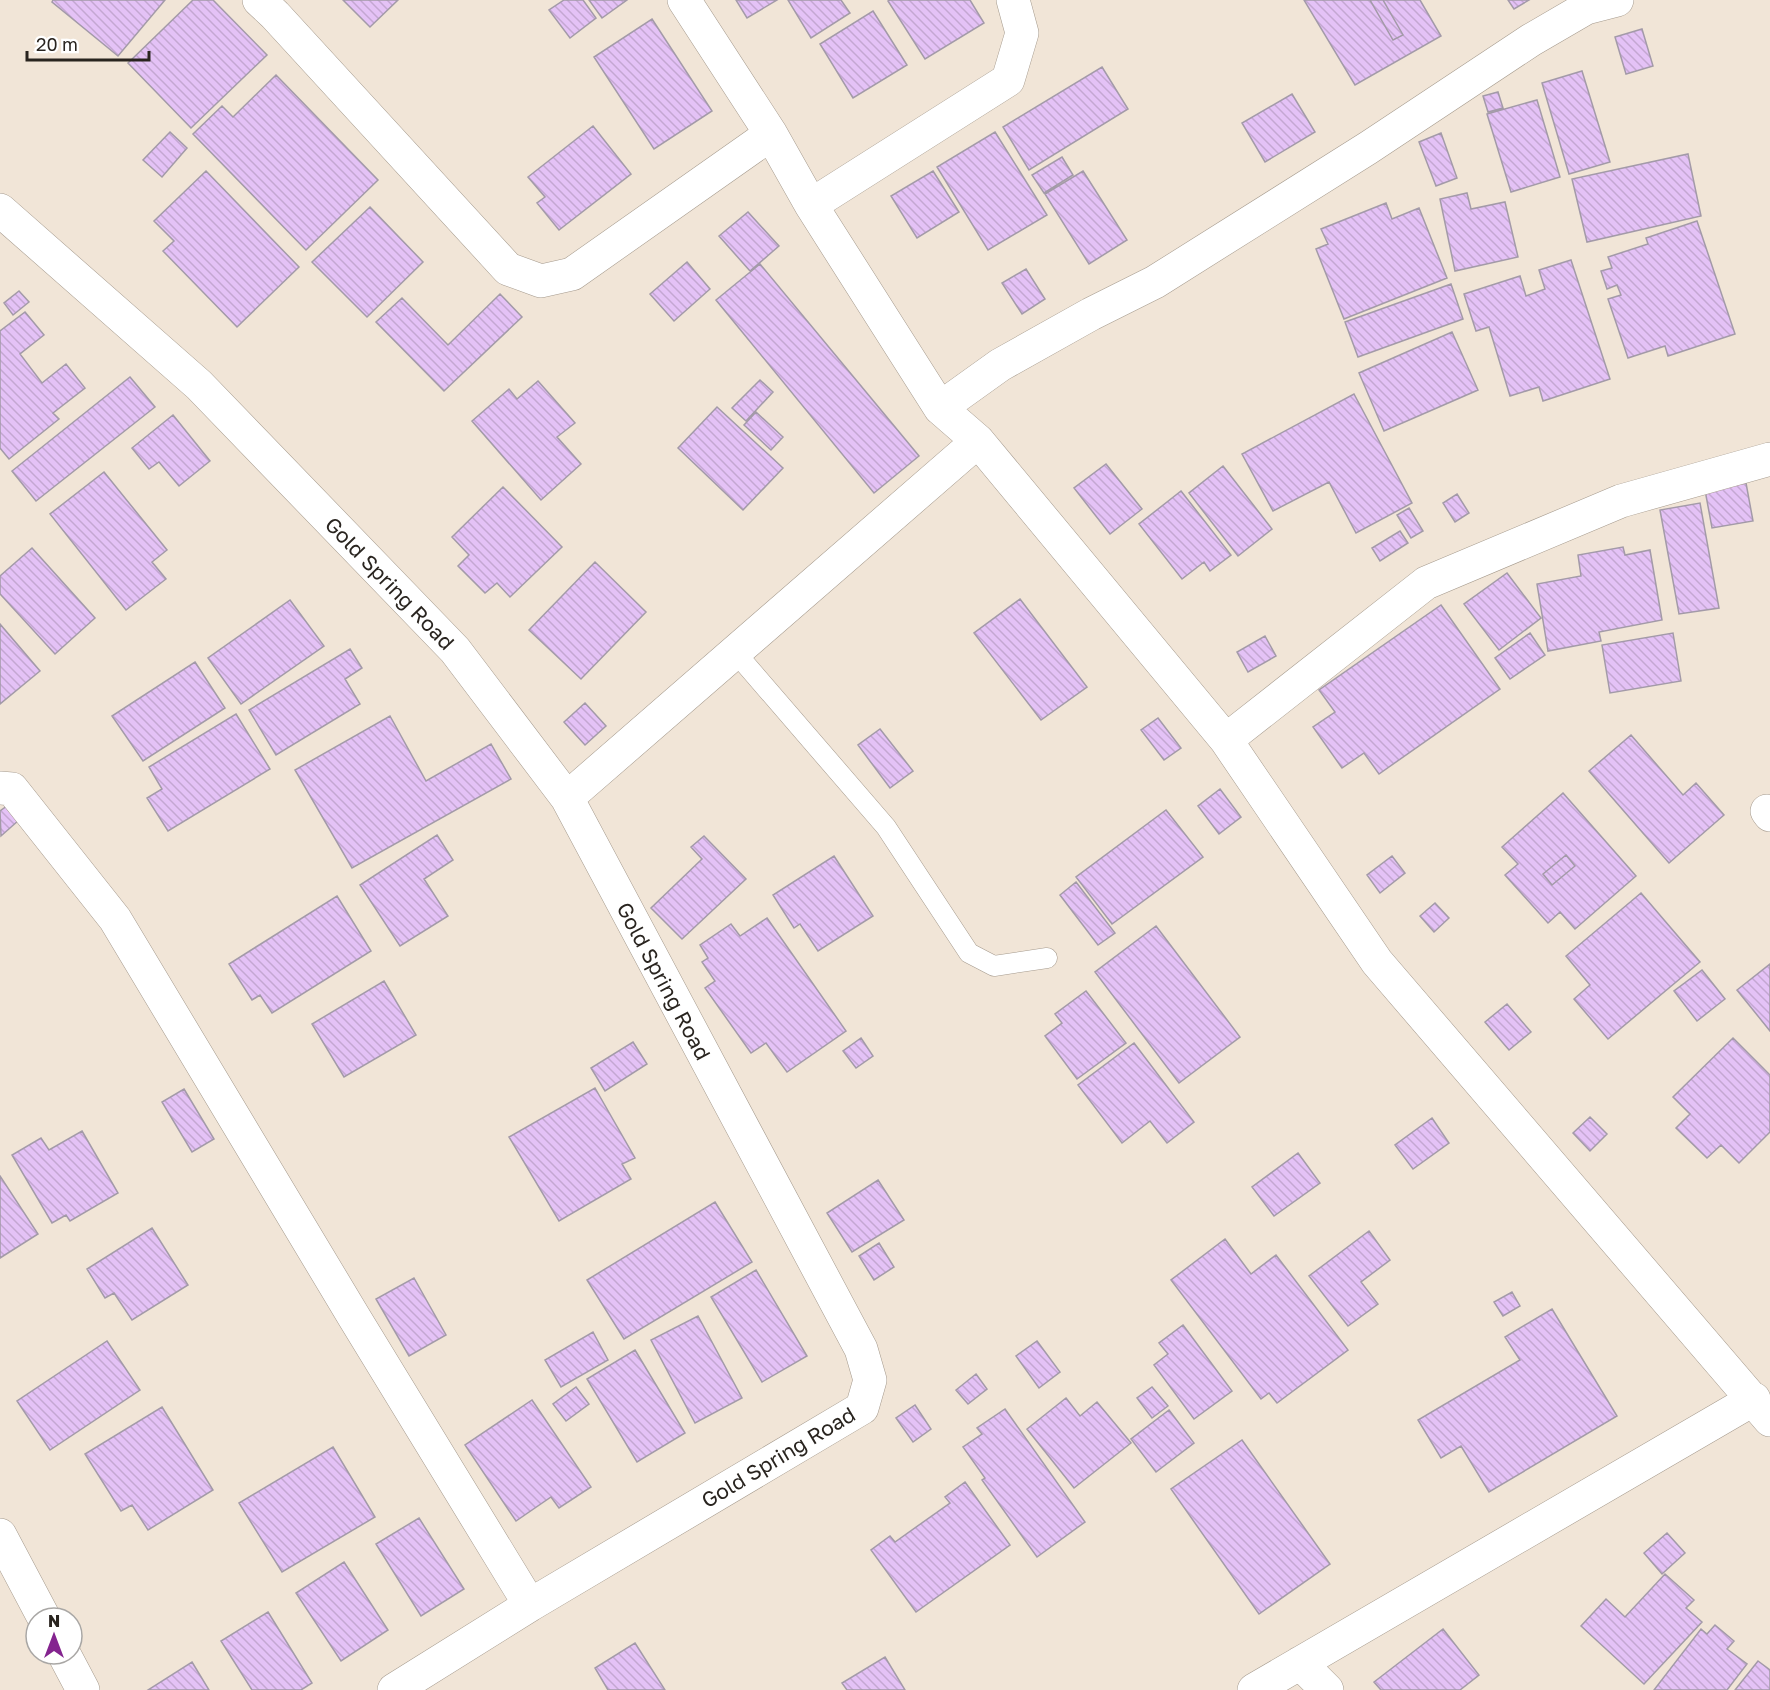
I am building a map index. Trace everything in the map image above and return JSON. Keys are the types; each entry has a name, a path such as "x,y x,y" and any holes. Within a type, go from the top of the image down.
{"street":[{"path":"259,0 283,23 508,268 541,281 572,274 771,134"},
{"path":"684,0 771,134 811,205 940,408 978,441 1226,740 1377,962 1762,1410 1254,1690"},
{"path":"811,205 1008,80 1022,33 1013,0"},
{"path":"940,408 1000,365 1091,314 1155,282 1368,148 1584,4 1617,0"},
{"name":"Gold Spring Road","path":"0,210 199,385 455,650 567,798 861,1349 870,1380 862,1408 530,1605 394,1690"},
{"path":"567,798 978,441"},
{"path":"1226,740 1426,583 1620,501 1770,459"},
{"path":"0,788 12,789 115,919 530,1605"},
{"path":"0,1536 38,1606"},
{"path":"1300,1663 1327,1690"},
{"path":"70,1666 83,1690"}],"lane":[{"path":"735,652 886,827 969,953 994,966 1047,958"}],"building":[{"path":"53,0 165,0 118,56 52,2"},
{"path":"193,0 213,0 267,55 191,128 128,63"},
{"path":"343,0 398,0 370,27"},
{"path":"564,0 583,0 596,18 570,38 549,10"},
{"path":"589,0 627,0 602,18"},
{"path":"736,0 777,0 747,18"},
{"path":"788,0 841,0 850,13 811,38"},
{"path":"970,0 984,23 925,59 888,1"},
{"path":"1304,0 1370,0 1393,40 1403,35 1383,0 1420,0 1441,36 1355,85"},
{"path":"1370,0 1383,0 1403,35 1393,40"},
{"path":"1508,0 1529,0 1514,9"},
{"path":"873,11 907,65 853,98 820,44"},
{"path":"652,19 712,111 654,149 594,57"},
{"path":"1642,29 1653,66 1626,74 1615,37"},
{"path":"1102,67 1128,109 1029,170 1003,127"},
{"path":"1582,71 1610,162 1569,174 1542,83"},
{"path":"276,75 378,180 306,250 193,134 222,106 233,117"},
{"path":"1498,92 1503,108 1488,112 1483,96"},
{"path":"1292,94 1315,132 1265,162 1242,123"},
{"path":"1537,100 1560,177 1511,192 1487,114"},
{"path":"593,126 631,174 559,230 537,203 545,197 528,177"},
{"path":"170,132 187,148 162,177 143,160"},
{"path":"995,132 1047,215 988,250 937,167"},
{"path":"1441,133 1457,178 1436,186 1419,142"},
{"path":"1688,154 1701,216 1587,242 1572,179"},
{"path":"1062,157 1073,175 1044,193 1032,175"},
{"path":"206,171 299,267 237,327 163,251 174,241 154,221"},
{"path":"933,171 959,212 917,238 891,196"},
{"path":"1083,171 1127,240 1089,264 1045,194"},
{"path":"1467,193 1471,209 1505,202 1518,257 1455,271 1440,199"},
{"path":"1386,203 1392,219 1419,208 1447,278 1344,319 1316,249 1328,244 1321,229"},
{"path":"370,207 423,262 367,317 312,262"},
{"path":"748,212 779,246 750,271 719,236"},
{"path":"1697,221 1735,334 1668,356 1665,346 1628,358 1608,299 1621,295 1617,285 1607,289 1601,271 1612,268 1608,257 1648,244 1646,238"},
{"path":"1571,260 1610,379 1543,401 1539,387 1510,396 1489,327 1476,331 1464,294 1520,276 1526,296 1545,289 1539,270"},
{"path":"687,262 710,289 674,321 650,294"},
{"path":"760,264 919,456 874,493 716,300"},
{"path":"1026,269 1045,299 1022,314 1002,283"},
{"path":"1451,284 1463,319 1358,357 1345,322"},
{"path":"19,291 29,302 13,315 4,303"},
{"path":"500,294 522,317 444,391 376,322 402,298 448,345"},
{"path":"25,312 44,335 20,354 42,383 66,364 85,388 53,413 59,419 9,459 0,448 0,331"},
{"path":"1452,332 1478,390 1384,431 1359,373"},
{"path":"130,377 155,407 36,501 12,471"},
{"path":"760,380 773,392 746,421 732,408"},
{"path":"538,381 575,423 557,437 581,464 541,500 472,421 509,389 517,399"},
{"path":"1354,394 1412,503 1356,533 1329,482 1273,511 1242,454"},
{"path":"717,407 783,468 743,510 678,448"},
{"path":"756,412 783,437 771,450 744,425"},
{"path":"173,415 210,461 179,486 159,462 149,469 132,448"},
{"path":"1106,464 1142,509 1110,534 1074,488"},
{"path":"1223,466 1272,529 1238,556 1189,493"},
{"path":"104,472 167,550 152,562 166,579 126,610 50,514"},
{"path":"1746,483 1753,521 1712,528 1705,490"},
{"path":"503,487 562,547 510,597 497,583 485,593 458,566 469,555 452,537"},
{"path":"1181,491 1231,555 1210,571 1204,562 1182,579 1139,524"},
{"path":"1457,494 1469,513 1455,522 1443,503"},
{"path":"1700,503 1719,608 1679,614 1660,510"},
{"path":"1409,508 1423,531 1411,538 1397,515"},
{"path":"1400,531 1408,543 1380,561 1372,548"},
{"path":"1623,547 1625,555 1650,550 1662,620 1599,632 1601,641 1548,651 1537,584 1581,576 1578,555"},
{"path":"32,548 95,618 55,654 0,594 0,576"},
{"path":"595,562 646,612 581,679 529,630"},
{"path":"1507,573 1541,618 1499,650 1464,604"},
{"path":"1020,599 1087,687 1041,720 974,633"},
{"path":"290,600 324,646 241,704 208,658"},
{"path":"1441,605 1500,689 1379,774 1364,753 1342,768 1313,727 1335,712 1319,690"},
{"path":"0,624 40,671 0,704"},
{"path":"1530,633 1545,655 1510,679 1495,658"},
{"path":"1673,633 1681,681 1610,693 1602,645"},
{"path":"1265,636 1276,656 1248,672 1237,652"},
{"path":"350,649 362,668 345,679 360,704 276,755 249,710"},
{"path":"195,662 225,708 143,761 112,716"},
{"path":"585,703 606,726 585,745 564,722"},
{"path":"236,714 270,769 168,831 147,798 162,789 149,767"},
{"path":"390,716 426,781 491,744 511,779 352,868 295,770"},
{"path":"1158,718 1181,748 1164,760 1141,730"},
{"path":"880,729 913,771 890,788 858,745"},
{"path":"1631,735 1683,795 1696,783 1724,815 1669,863 1589,771"},
{"path":"1220,789 1241,817 1219,834 1198,806"},
{"path":"1563,793 1636,876 1575,929 1560,912 1548,923 1505,875 1518,864 1502,847","holes":["1566,855 1575,866 1552,885 1543,874"]},
{"path":"7,806 19,820 1,836 0,811"},
{"path":"1166,810 1203,857 1112,924 1076,877"},
{"path":"437,835 453,860 424,879 448,916 400,946 360,885"},
{"path":"704,836 746,879 682,939 651,908 702,859 691,847"},
{"path":"1566,855 1575,866 1552,885 1543,874"},
{"path":"834,856 873,916 818,951 800,924 794,928 773,895"},
{"path":"1392,856 1405,873 1380,893 1367,875"},
{"path":"1076,882 1115,933 1098,945 1060,895"},
{"path":"1641,893 1700,962 1608,1039 1574,999 1590,985 1566,956"},
{"path":"337,896 371,951 272,1013 260,995 252,1000 229,964"},
{"path":"1435,903 1449,918 1434,932 1420,916"},
{"path":"767,918 846,1031 787,1072 766,1043 751,1053 705,988 715,981 702,962 708,958 700,945 731,924 740,936"},
{"path":"1156,926 1240,1037 1179,1083 1095,972"},
{"path":"1770,964 1770,1031 1737,990"},
{"path":"1702,970 1725,999 1697,1021 1674,991"},
{"path":"384,981 416,1035 344,1077 312,1024"},
{"path":"1086,991 1126,1043 1077,1079 1045,1036 1062,1023 1055,1014"},
{"path":"1507,1004 1531,1032 1509,1050 1485,1022"},
{"path":"861,1038 873,1056 856,1068 843,1051"},
{"path":"1733,1038 1770,1075 1770,1132 1739,1163 1721,1145 1707,1158 1676,1128 1690,1114 1673,1097"},
{"path":"633,1042 647,1064 605,1091 591,1068"},
{"path":"1134,1043 1194,1122 1167,1143 1150,1121 1122,1143 1078,1085"},
{"path":"595,1088 635,1158 622,1164 631,1179 559,1221 509,1137"},
{"path":"184,1089 214,1139 192,1152 162,1102"},
{"path":"1590,1117 1607,1134 1590,1151 1573,1133"},
{"path":"1432,1118 1449,1143 1413,1169 1395,1145"},
{"path":"82,1131 118,1193 70,1221 66,1215 52,1223 12,1155 41,1138 49,1150"},
{"path":"1298,1153 1320,1183 1274,1216 1252,1187"},
{"path":"0,1176 38,1234 0,1258"},
{"path":"878,1180 904,1220 852,1252 827,1213"},
{"path":"715,1202 752,1262 624,1339 587,1280"},
{"path":"152,1228 188,1285 132,1320 114,1293 105,1298 87,1269"},
{"path":"1369,1231 1390,1260 1361,1282 1378,1304 1348,1326 1309,1276"},
{"path":"1225,1239 1251,1274 1276,1255 1348,1350 1277,1403 1269,1393 1261,1399 1171,1280"},
{"path":"879,1243 894,1267 874,1280 859,1256"},
{"path":"756,1270 807,1356 762,1382 711,1297"},
{"path":"414,1278 446,1335 409,1356 376,1299"},
{"path":"1512,1292 1520,1306 1503,1316 1494,1302"},
{"path":"1552,1309 1617,1416 1489,1492 1461,1446 1441,1458 1418,1420 1520,1360 1505,1337"},
{"path":"698,1316 742,1398 695,1423 651,1340"},
{"path":"1183,1325 1232,1391 1194,1419 1154,1365 1168,1354 1159,1343"},
{"path":"593,1332 608,1360 561,1387 545,1360"},
{"path":"107,1341 140,1390 50,1450 17,1401"},
{"path":"1037,1341 1060,1372 1039,1388 1016,1356"},
{"path":"635,1350 685,1433 637,1462 587,1379"},
{"path":"976,1374 987,1389 968,1404 956,1390"},
{"path":"576,1387 589,1404 566,1421 553,1404"},
{"path":"1152,1387 1168,1406 1152,1418 1137,1398"},
{"path":"1066,1398 1080,1416 1097,1402 1131,1443 1074,1488 1027,1429"},
{"path":"532,1400 591,1487 559,1508 551,1497 516,1521 465,1445"},
{"path":"915,1405 931,1429 913,1442 896,1418"},
{"path":"162,1407 213,1490 148,1530 132,1505 121,1511 85,1454"},
{"path":"1005,1409 1085,1522 1037,1557 982,1480 985,1478 963,1447 982,1434 977,1428"},
{"path":"1169,1410 1194,1443 1156,1472 1131,1439"},
{"path":"1242,1440 1330,1564 1259,1614 1171,1489"},
{"path":"333,1447 375,1517 282,1572 239,1503"},
{"path":"965,1482 1010,1545 916,1612 871,1550 890,1536 895,1542 950,1503 945,1497"},
{"path":"419,1518 464,1589 421,1616 376,1544"},
{"path":"1667,1533 1685,1553 1662,1574 1644,1553"},
{"path":"344,1562 388,1630 341,1661 296,1593"},
{"path":"1665,1574 1694,1600 1686,1608 1702,1622 1644,1684 1581,1626 1606,1599 1625,1617"},
{"path":"268,1612 312,1683 301,1690 252,1690 221,1641"},
{"path":"1715,1625 1734,1641 1727,1649 1747,1664 1727,1690 1654,1690 1701,1629 1707,1634"},
{"path":"1443,1629 1479,1675 1460,1690 1381,1690 1374,1682"},
{"path":"635,1643 665,1690 608,1690 595,1668"},
{"path":"885,1657 905,1690 847,1690 842,1683"},
{"path":"1758,1661 1770,1670 1770,1690 1735,1690"},
{"path":"192,1662 209,1690 148,1690"}]}
